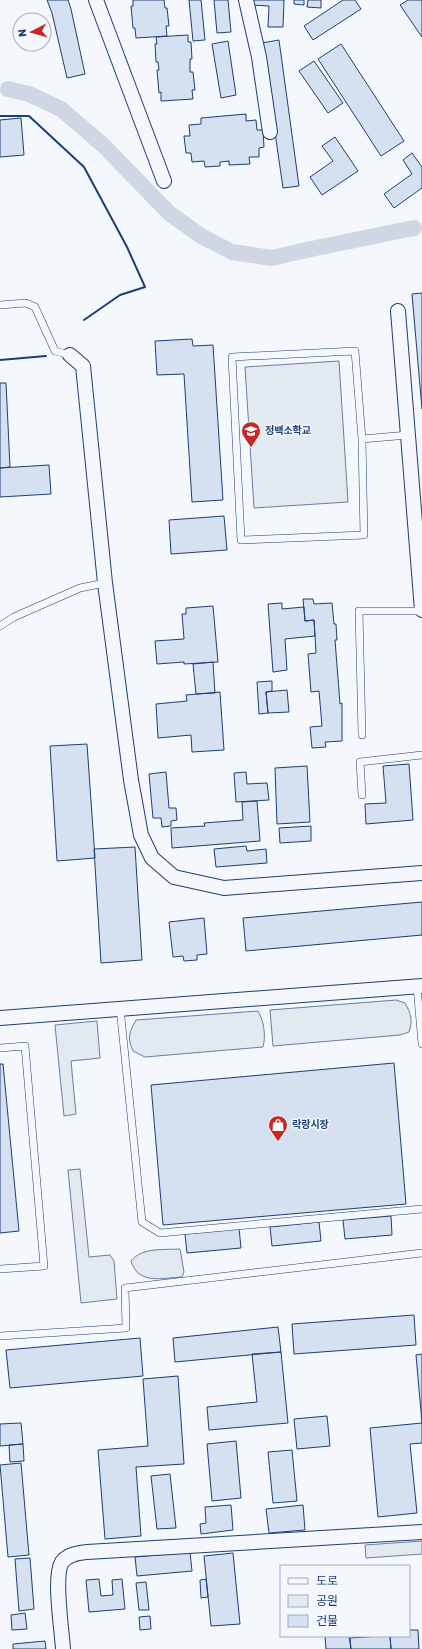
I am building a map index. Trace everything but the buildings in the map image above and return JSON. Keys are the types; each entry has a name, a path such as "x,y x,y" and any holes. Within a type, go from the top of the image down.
{"street":[{"path":"96,0 164,181"},
{"path":"246,0 258,57 270,132"},
{"path":"398,311 422,610"},
{"path":"70,356 82,366 105,583 131,780 141,835 152,858 174,878 224,888 422,873"},
{"path":"0,1018 420,986"},
{"path":"63,1649 57,1577 62,1562 73,1554 422,1532"}],"lane":[{"path":"0,305 26,303 35,307 55,351 70,356"},
{"path":"355,352 362,439 364,535 241,540 232,357 355,352"},
{"path":"362,439 408,435"},
{"path":"0,626 14,617 80,588 105,583"},
{"path":"362,736 359,611 422,610"},
{"path":"362,794 360,762 422,755"},
{"path":"420,986 422,1044"},
{"path":"120,1008 142,1222 160,1233 422,1210"},
{"path":"0,1048 25,1046 44,1266 0,1269"},
{"path":"0,1336 126,1328 125,1288 422,1253"}],"green space":[{"path":"339,361 348,502 254,508 245,367"},
{"path":"396,1000 405,1003 409,1010 411,1020 409,1032 400,1035 273,1046 270,1010"},
{"path":"258,1011 262,1019 264,1029 263,1047 145,1057 133,1051 129,1039 130,1032 136,1020"},
{"path":"97,1021 100,1058 71,1061 76,1114 64,1116 55,1025"},
{"path":"80,1169 89,1257 110,1255 114,1261 117,1299 81,1303 68,1170"},
{"path":"180,1249 184,1272 182,1277 159,1279 145,1277 134,1269 131,1261 141,1253 147,1251"},
{"path":"422,1541 422,1554 366,1558 365,1545"}],"waterway":[{"path":"8,89 29,94 61,109 103,145 169,213 201,236 232,252 272,258 414,228"}],"wall":[{"path":"0,116 29,116 84,167 127,247 145,287 120,295 84,320"},
{"path":"0,360 46,356"}],"place":[{"name":"정백소학교","path":"251,448"},
{"name":"락랑시장","path":"278,1142"}]}
